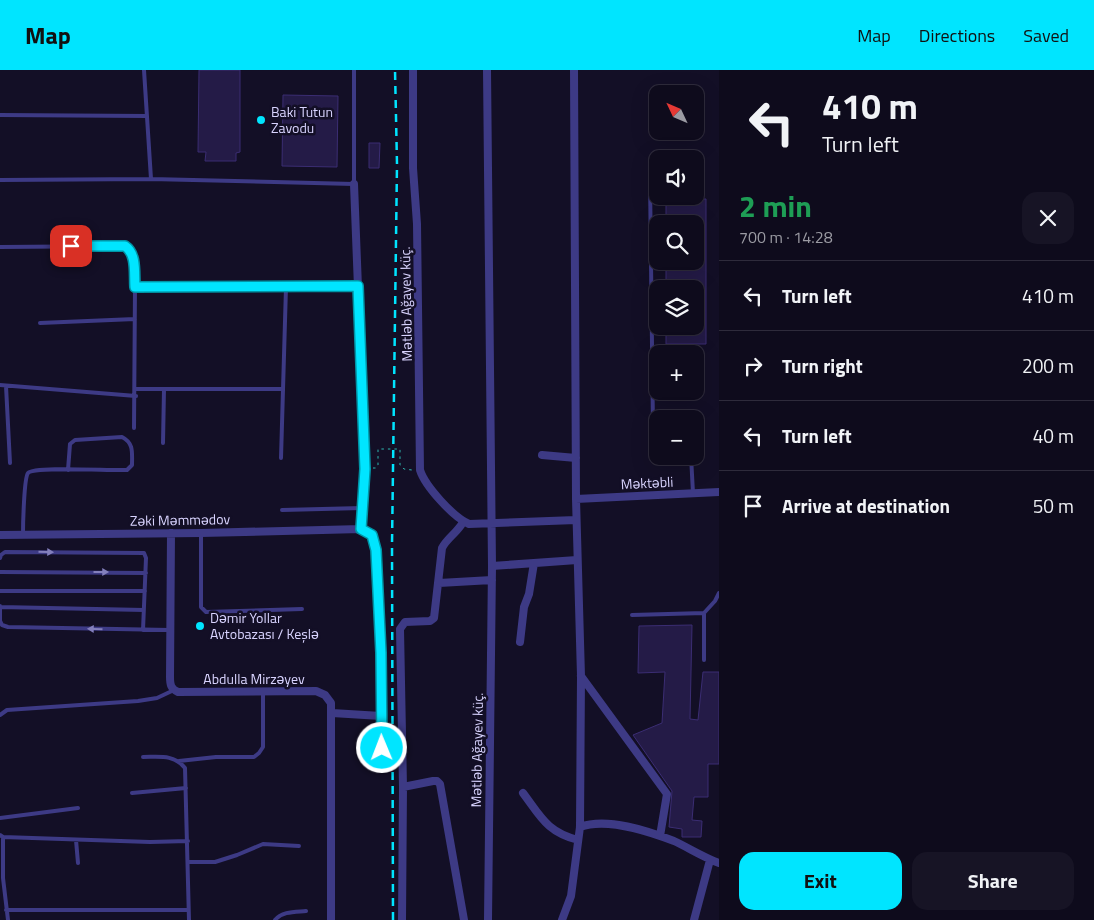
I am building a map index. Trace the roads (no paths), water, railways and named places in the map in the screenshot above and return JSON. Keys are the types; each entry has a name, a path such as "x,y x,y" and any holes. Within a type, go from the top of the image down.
{"street":[{"name":"Mətləb Ağayev küç.","path":"413,70 413,168 417,224 420,470 432,492 463,522"},
{"name":"Mətləb Ağayev küç.","path":"487,70 492,566 488,920"},
{"path":"562,920 571,896 580,827 581,676 576,520 574,70"},
{"path":"354,184 365,469 361,529 372,535 376,550 381,653 382,748"},
{"path":"542,455 576,458"},
{"name":"Məktəbli","path":"576,499 719,492"},
{"path":"402,920 403,787 400,629 405,622 434,618 442,548 463,522 475,524 576,520"},
{"name":"Zəki Məmmədov","path":"0,534 201,533 361,529"},
{"path":"171,533 170,685 174,690"},
{"path":"492,566 577,560"},
{"path":"520,642 524,607 529,594 534,564"},
{"path":"439,583 492,580"},
{"path":"581,676 667,794 660,836"},
{"name":"Abdulla Mirzəyev","path":"174,690 178,692 320,692 330,699 332,713 330,920"},
{"path":"332,713 381,716"},
{"path":"403,787 433,780 440,784 464,920"},
{"path":"523,793 548,826 563,836 578,840"},
{"path":"580,827 601,822 612,823 674,841 710,860 719,862"},
{"path":"694,920 710,860"}],"lane":[{"path":"144,70 151,179"},
{"path":"0,180 151,179 354,184 354,70"},
{"path":"0,115 147,116"},
{"path":"650,205 653,410"},
{"path":"0,247 125,246 130,250 133,256 135,287 136,396 134,428"},
{"path":"281,458 286,286"},
{"path":"135,287 358,286"},
{"path":"40,323 135,319"},
{"path":"0,385 136,396"},
{"path":"6,386 10,463"},
{"path":"136,389 283,389"},
{"path":"163,443 164,389"},
{"path":"22,534 27,475 30,472 46,469 68,470 127,470 132,465 131,444 122,437 75,440 70,444 68,470"},
{"path":"691,465 693,493"},
{"path":"282,510 362,508"},
{"path":"201,533 201,607 206,612 302,609"},
{"path":"0,558 6,552 144,553 146,572 143,630"},
{"path":"0,572 146,572"},
{"path":"0,591 145,591"},
{"path":"704,660 704,613 715,601 719,593"},
{"path":"144,610 0,606 0,621 2,625 8,628 170,630"},
{"path":"632,615 704,613"},
{"path":"0,715 6,710 138,701 157,698 174,690"},
{"path":"143,757 167,757 179,761 216,757 254,757 262,747 263,691"},
{"path":"179,761 185,768 189,920"},
{"path":"132,793 186,788"},
{"path":"0,818 78,808"},
{"path":"8,920 1,836 150,842 188,841"},
{"path":"76,840 78,864"},
{"path":"188,862 215,862 263,844 299,846"},
{"path":"6,910 188,910"},
{"path":"276,920 278,916 284,914 306,911"}],"railway":[{"path":"393,920 392,545 397,164 395,70"}],"place":[{"name":"Baki Tutun Zavodu","path":"261,120"},
{"name":"Dəmir Yollar Avtobazası / Keşlə","path":"200,626"}]}
